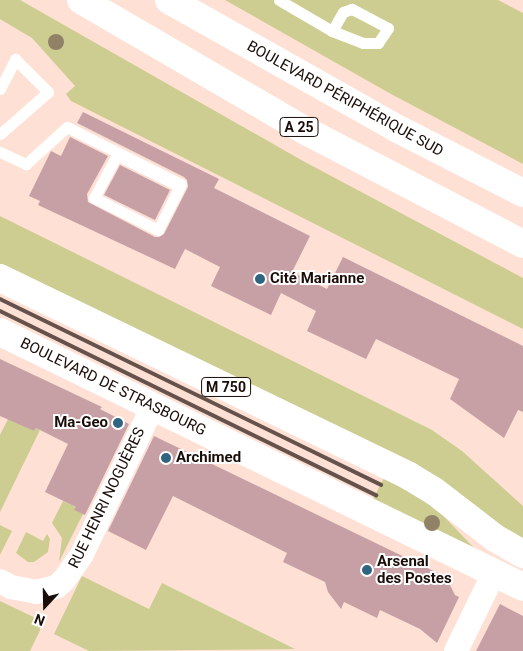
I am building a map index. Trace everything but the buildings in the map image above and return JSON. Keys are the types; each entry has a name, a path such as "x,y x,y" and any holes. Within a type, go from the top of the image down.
{"main road":[{"name":"A 25","path":"81,0 308,132 523,244"},
{"name":"BOULEVARD PÉRIPHÉRIQUE SUD","path":"170,0 396,128 523,193"},
{"name":"M 750","path":"0,278 409,476 495,538 523,554"},
{"name":"BOULEVARD DE STRASBOURG","path":"0,332 523,587"},
{"path":"448,503 483,546 523,580"}],"street":[{"name":"RUE HENRI NOGUÈRES","path":"0,581 11,587 36,592 56,587 64,580 82,554 153,406"},
{"path":"456,651 494,573"}],"lane":[{"path":"278,0 332,31"},
{"path":"0,90 15,59 48,92 0,134"},
{"path":"0,152 26,164 67,126 181,184 158,230 94,198 117,155 175,184"}],"green space":[{"path":"0,0 20,0 303,161 523,278 523,329 71,101 66,94 75,86 32,38 0,19"},
{"path":"225,0 498,0 523,13 523,164 391,94"},
{"path":"0,216 432,430 462,451 523,506 523,546 424,470 0,264"},
{"path":"8,419 34,431 36,428 40,430 0,512 0,435"},
{"path":"385,476 431,503 478,552 371,503"},
{"path":"63,501 76,507 75,510 83,514 59,562 62,538 52,523"},
{"path":"0,525 12,531 0,555"},
{"path":"26,532 43,541 47,534 50,539 48,552 34,562 28,562 16,553"},
{"path":"82,576 149,609 162,583 295,649 89,651 54,634"},
{"path":"0,601 44,622 30,651 0,651"}],"railway":[{"path":"0,299 381,485"},
{"path":"0,311 376,495"}],"place":[{"name":"Cité Marianne","path":"260,279"},
{"name":"Ma-Geo","path":"118,423"},
{"name":"Archimed","path":"166,458"},
{"name":"Arsenal des Postes","path":"367,570"}]}
